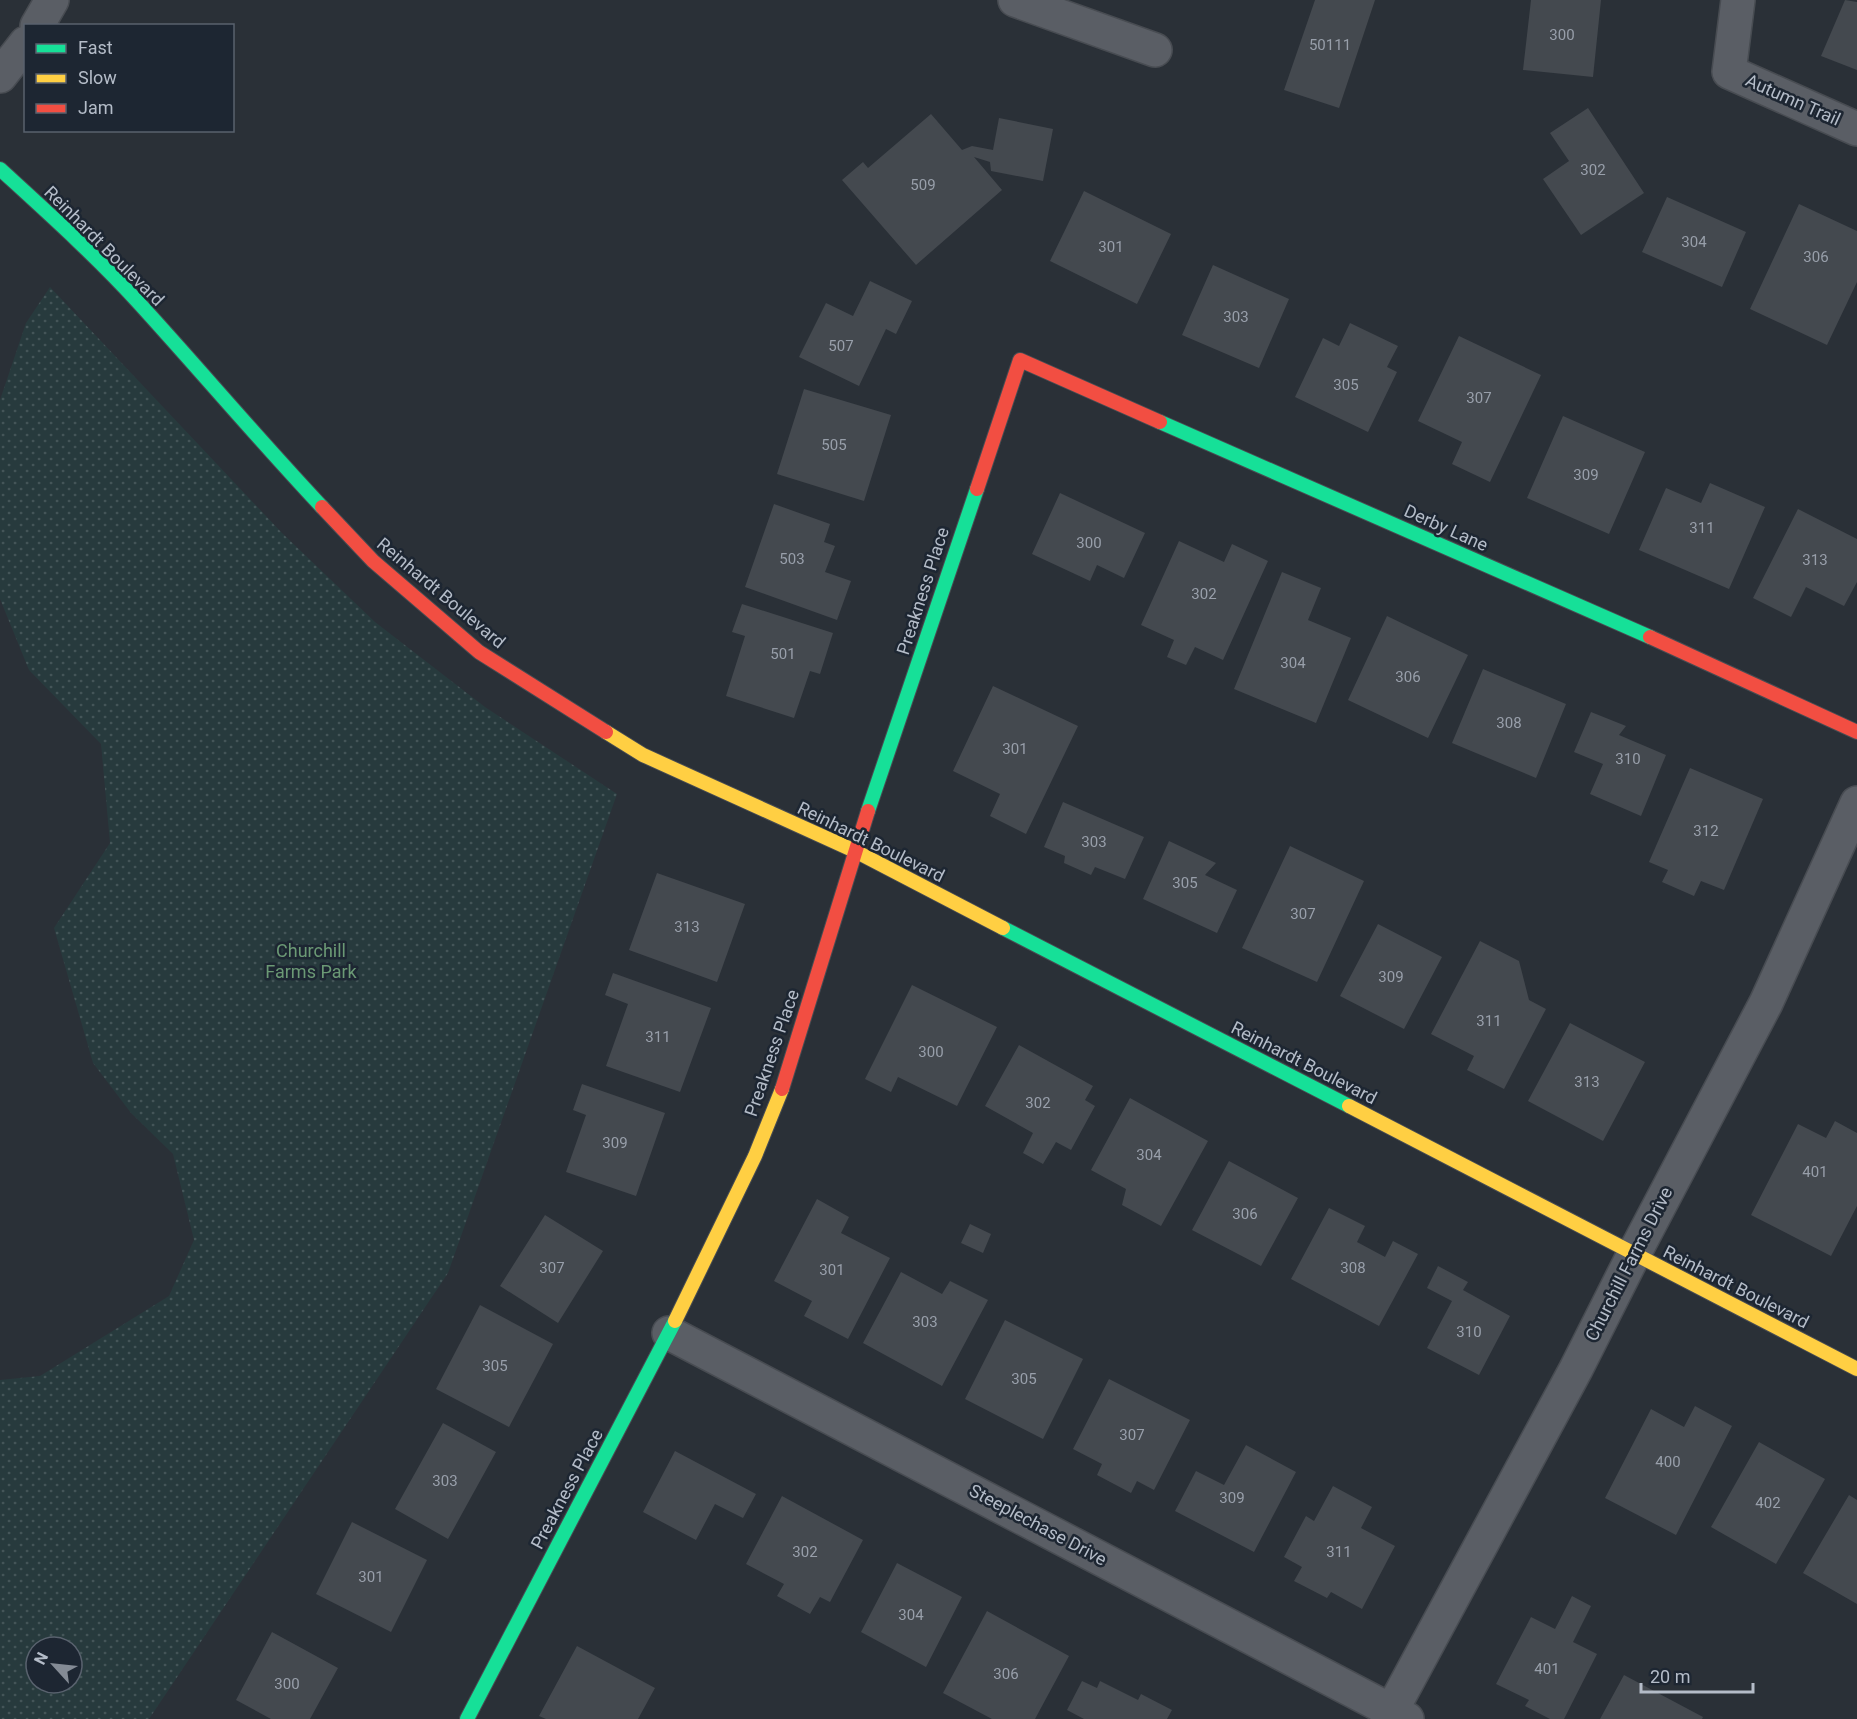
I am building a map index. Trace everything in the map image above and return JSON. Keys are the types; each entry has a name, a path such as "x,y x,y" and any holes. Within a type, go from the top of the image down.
{"street":[{"path":"38,24 52,0"},
{"path":"1015,0 1155,50"},
{"name":"Autumn Trail","path":"1738,0 1729,72 1857,129"},
{"path":"0,76 24,46"},
{"name":"Reinhardt Boulevard","path":"0,169 79,242 138,302 263,444 373,561 479,652 643,755 855,851 1857,1370"},
{"name":"Preakness Place","path":"467,1719 669,1333 755,1156 784,1084 855,851 1020,360"},
{"name":"Derby Lane","path":"1020,360 1722,669 1857,732"},
{"name":"Churchill Farms Drive","path":"1395,1716 1766,1003 1857,802"},
{"name":"Steeplechase Drive","path":"669,1333 1395,1716"}],"green space":[{"name":"Churchill Farms Park","path":"50,287 282,533 375,622 485,707 617,794 448,1273 149,1719 0,1719 0,1380 40,1376 169,1296 194,1240 173,1154 131,1113 93,1063 54,928 110,843 101,744 29,670 0,599 0,400 26,323"}],"building":[{"path":"1315,0 1375,0 1339,108 1284,90"},
{"path":"1531,0 1601,0 1593,77 1523,70"},
{"path":"1845,0 1857,2 1857,70 1821,56"},
{"path":"1588,108 1644,193 1581,235 1543,179 1569,161 1550,133"},
{"path":"931,114 962,150 972,146 993,150 999,118 1053,129 1043,181 991,171 990,162 974,157 1002,190 916,265 842,180 863,162 868,168"},
{"path":"1084,191 1171,234 1137,304 1050,261"},
{"path":"1667,197 1746,232 1722,287 1642,252"},
{"path":"1799,204 1857,231 1857,282 1827,345 1750,309"},
{"path":"1213,265 1289,299 1259,368 1182,335"},
{"path":"870,281 912,301 896,334 886,329 859,386 799,357 826,303 853,316"},
{"path":"1350,323 1398,346 1387,367 1397,372 1368,432 1295,397 1323,338 1339,346"},
{"path":"1459,336 1541,375 1490,482 1452,464 1462,442 1418,421"},
{"path":"804,389 891,415 864,501 777,474"},
{"path":"1563,416 1645,452 1609,534 1527,498"},
{"path":"1710,483 1765,507 1729,589 1639,550 1666,488 1701,503"},
{"path":"1060,493 1145,533 1124,578 1097,565 1090,581 1032,554"},
{"path":"774,504 830,524 824,542 835,546 825,572 851,581 837,620 745,587"},
{"path":"1798,509 1857,539 1857,582 1844,606 1806,587 1791,617 1753,598"},
{"path":"1179,541 1224,562 1232,544 1268,561 1223,660 1195,647 1186,665 1167,657 1174,640 1141,625"},
{"path":"1282,572 1321,588 1308,620 1351,638 1316,723 1234,689"},
{"path":"742,604 833,633 820,674 810,671 794,718 726,696 745,636 732,632"},
{"path":"1387,616 1468,655 1428,738 1348,700"},
{"path":"1483,669 1566,704 1536,778 1452,743"},
{"path":"993,686 1078,726 1026,834 990,816 1000,794 953,771"},
{"path":"1591,712 1626,726 1619,735 1666,755 1641,816 1590,794 1603,764 1574,752"},
{"path":"1690,768 1763,799 1724,890 1701,881 1694,896 1662,882 1668,870 1649,862"},
{"path":"1063,802 1144,837 1125,879 1095,867 1091,875 1064,863 1065,856 1044,847"},
{"path":"1169,841 1216,863 1205,875 1237,890 1217,933 1143,899"},
{"path":"1290,846 1364,881 1317,982 1242,948"},
{"path":"657,873 745,904 717,982 629,950"},
{"path":"1378,924 1442,957 1404,1029 1340,996"},
{"path":"1480,941 1519,961 1529,1000 1546,1009 1504,1089 1467,1070 1474,1056 1431,1034"},
{"path":"613,973 711,1008 680,1092 606,1066 628,1004 605,995"},
{"path":"912,985 997,1027 957,1106 898,1077 891,1092 865,1079"},
{"path":"1570,1023 1645,1062 1603,1141 1528,1101"},
{"path":"1019,1045 1093,1086 1085,1100 1095,1106 1071,1150 1056,1142 1043,1164 1023,1153 1033,1133 985,1106"},
{"path":"582,1084 665,1113 636,1196 566,1172 586,1115 573,1110"},
{"path":"1130,1098 1208,1141 1161,1226 1122,1205 1126,1189 1091,1170"},
{"path":"1835,1121 1857,1133 1857,1206 1831,1256 1751,1215 1798,1124 1826,1138"},
{"path":"1229,1161 1298,1198 1261,1266 1192,1230"},
{"path":"817,1199 849,1217 841,1233 890,1258 848,1339 804,1316 812,1301 774,1281"},
{"path":"1329,1208 1365,1226 1357,1242 1385,1257 1393,1241 1418,1254 1379,1326 1291,1279"},
{"path":"545,1215 603,1251 558,1323 500,1286"},
{"path":"970,1224 991,1234 983,1253 961,1243"},
{"path":"1438,1266 1468,1282 1463,1290 1510,1316 1479,1375 1427,1348 1452,1301 1427,1288"},
{"path":"901,1272 942,1294 950,1281 988,1300 942,1386 863,1343"},
{"path":"480,1305 553,1344 509,1427 436,1389"},
{"path":"1005,1320 1083,1359 1043,1439 965,1399"},
{"path":"1109,1379 1190,1420 1154,1490 1137,1481 1131,1493 1097,1475 1102,1464 1073,1449"},
{"path":"1695,1406 1732,1426 1676,1535 1605,1498 1651,1409 1684,1427"},
{"path":"443,1423 496,1452 448,1539 395,1509"},
{"path":"1759,1442 1825,1479 1776,1564 1711,1527"},
{"path":"1246,1445 1296,1472 1254,1552 1175,1511 1196,1471 1224,1485"},
{"path":"675,1451 756,1494 743,1518 715,1504 696,1540 643,1512"},
{"path":"1333,1486 1372,1507 1361,1528 1395,1546 1362,1609 1331,1592 1327,1598 1294,1581 1302,1567 1284,1557 1306,1516 1314,1521"},
{"path":"1849,1495 1857,1500 1857,1604 1803,1573"},
{"path":"782,1496 863,1540 830,1602 820,1597 810,1614 777,1596 784,1584 746,1564"},
{"path":"352,1522 427,1560 391,1632 316,1594"},
{"path":"897,1563 962,1597 926,1667 861,1632"},
{"path":"1572,1596 1591,1606 1573,1642 1597,1654 1564,1719 1550,1719 1525,1706 1529,1700 1496,1684 1531,1617 1555,1629"},
{"path":"987,1611 1069,1656 1035,1719 992,1719 943,1693"},
{"path":"272,1632 338,1668 310,1719 271,1719 236,1700"},
{"path":"577,1646 655,1688 638,1719 546,1719 539,1716"},
{"path":"1624,1675 1703,1717 1702,1719 1600,1719"},
{"path":"1082,1681 1097,1688 1100,1681 1138,1700 1141,1694 1172,1710 1167,1719 1084,1719 1067,1710"}],"traffic: fast":[{"path":"0,169 122,285 322,507"},
{"path":"1160,422 1650,637"},
{"path":"868,811 977,489"},
{"path":"1003,928 1349,1106"},
{"path":"467,1719 675,1321"}],"traffic: slow":[{"path":"606,732 643,755 855,851 1003,928"},
{"path":"675,1321 755,1156 782,1089"},
{"path":"1349,1106 1857,1369"}],"traffic: jam":[{"path":"977,489 1020,360 1160,422"},
{"path":"322,507 373,561 479,652 606,732"},
{"path":"1650,637 1857,732"},
{"path":"782,1089 868,811"}]}
